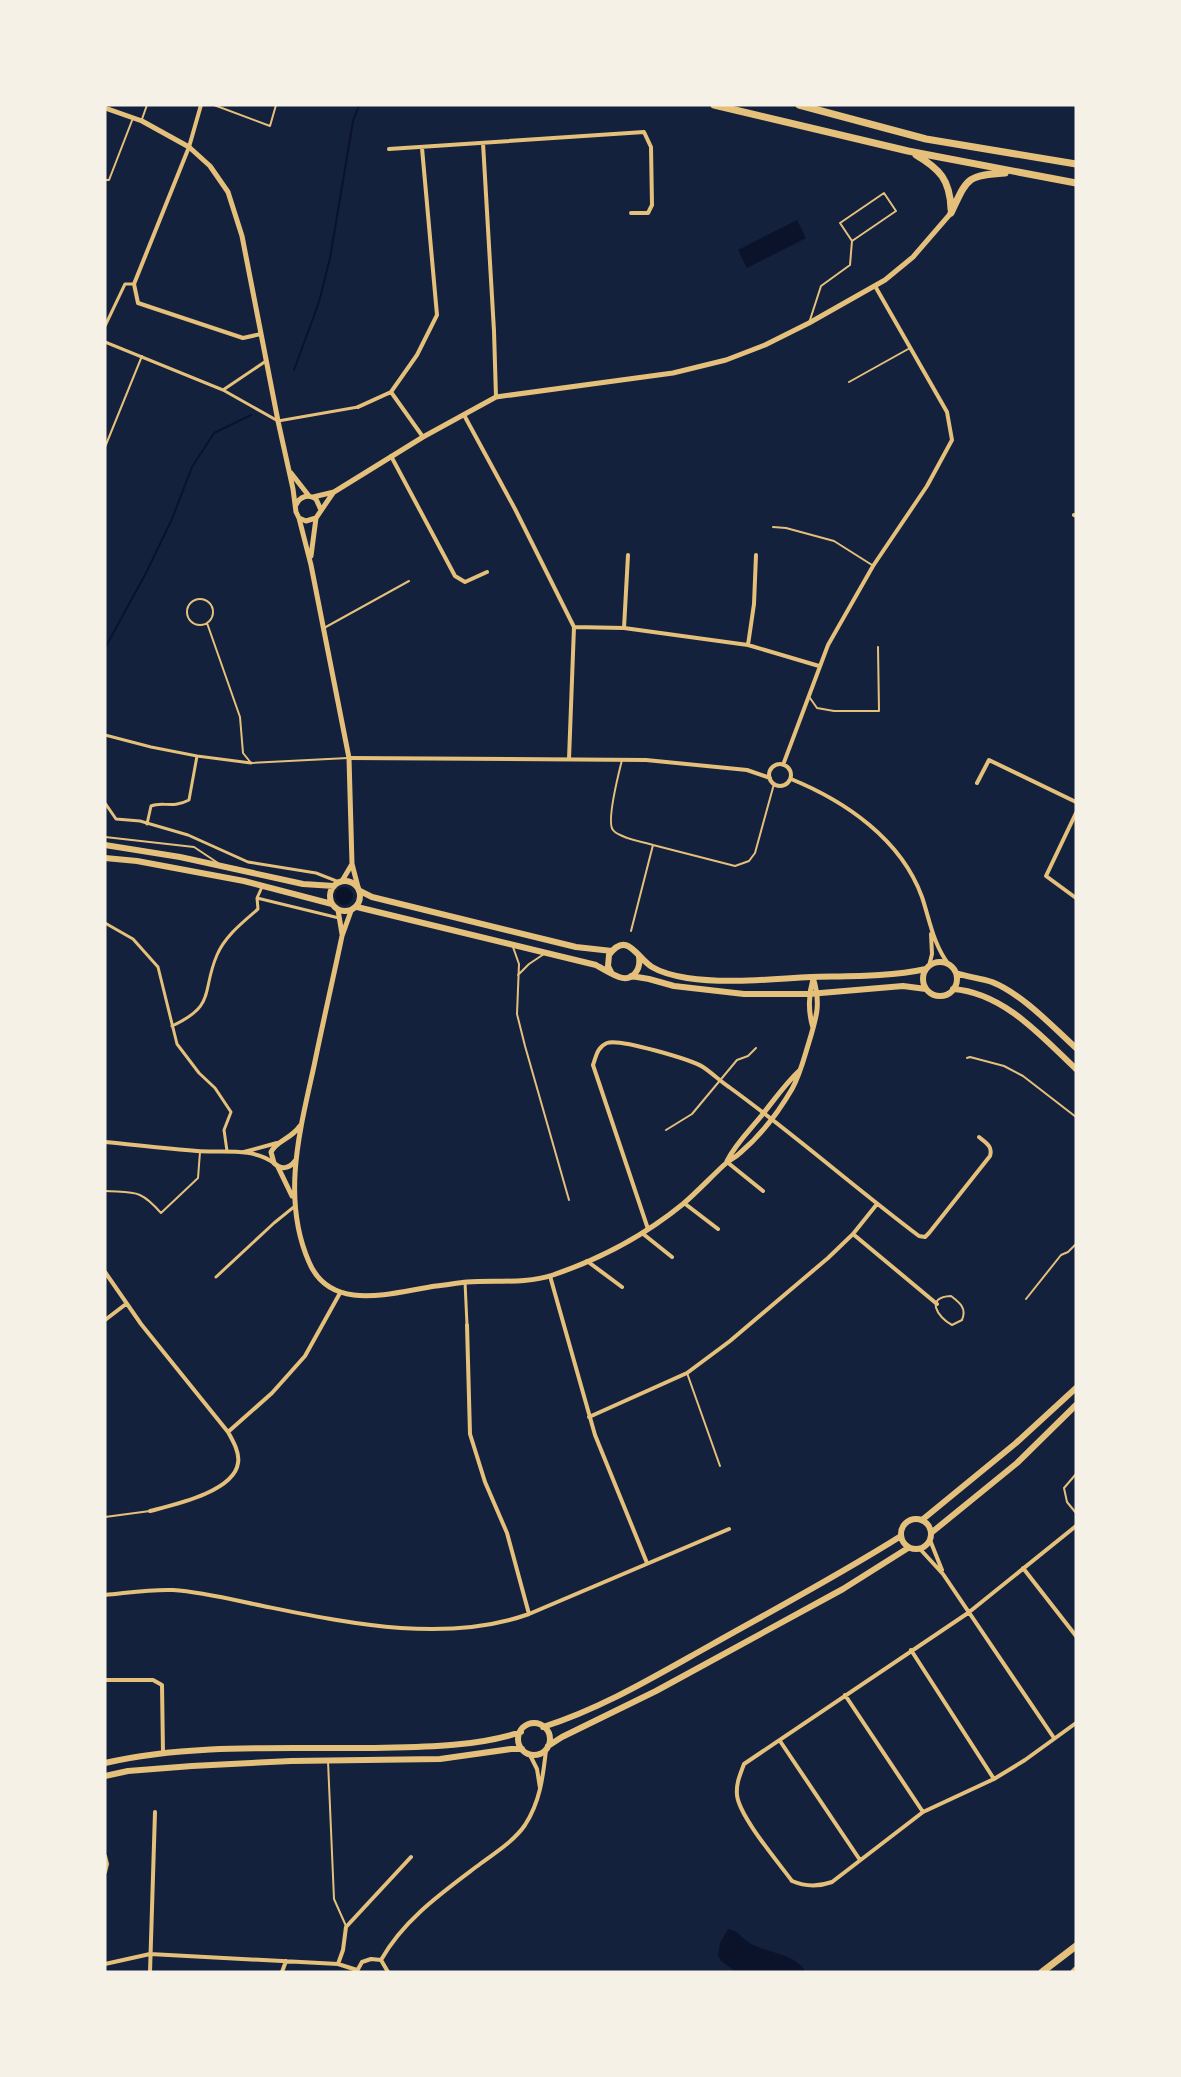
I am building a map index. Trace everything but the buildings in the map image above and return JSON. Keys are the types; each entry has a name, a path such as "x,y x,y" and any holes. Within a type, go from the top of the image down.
{"main road":[{"path":"714,105 908,151 1076,183"},
{"path":"799,105 926,139 1076,164"},
{"path":"908,151 934,165 945,180 951,213"},
{"path":"951,213 961,190 974,177 984,174 1018,172"},
{"path":"105,845 180,857 303,884 352,882 372,897 576,947 612,951"},
{"path":"105,858 137,861 244,881 315,898 332,904 338,910 362,907 596,965 621,978 632,976 707,991 744,994 808,994 903,986 926,989 934,995 941,996 953,989 956,973"},
{"path":"332,904 330,895 338,883"},
{"path":"354,909 361,899 359,889"},
{"path":"611,972 609,955 619,946 635,949 639,956 654,969 689,978 749,979 903,973 937,963 949,965 956,973 994,983 1010,992 1039,1014 1076,1048"},
{"path":"632,976 640,966 639,956"},
{"path":"926,989 923,979 928,967"},
{"path":"953,989 986,997 1001,1004 1076,1069"},
{"path":"922,1520 1016,1443 1076,1388"},
{"path":"521,1732 519,1739 522,1749 530,1755 540,1754 562,1737 656,1691 817,1604 908,1548 920,1549 926,1546 932,1533 1017,1463 1076,1405"},
{"path":"908,1548 901,1536 902,1529 908,1522 913,1519 922,1520 928,1524 932,1533"},
{"path":"105,1763 163,1753 419,1747 496,1738 521,1732 531,1724 543,1726 593,1708 651,1678 829,1581 901,1536"},
{"path":"543,1726 550,1737 547,1748"},
{"path":"105,1776 157,1768 440,1759 522,1749"},
{"path":"1042,1972 1076,1946"}],"street":[{"path":"201,105 189,147 134,284 138,303 243,338 261,334"},
{"path":"105,108 142,121 189,147 210,166 228,192 234,207 242,236 296,512 311,565 349,758 352,864 359,889"},
{"path":"389,149 644,132 651,147 652,205 648,213 631,213"},
{"path":"483,143 496,397"},
{"path":"105,342 223,390 278,421 358,407 391,392 417,355 436,315 422,148"},
{"path":"311,565 311,544 316,518 334,492 423,437 496,397 664,375 726,360 765,345 885,280 913,257 951,213"},
{"path":"105,326 125,284 134,284"},
{"path":"783,765 828,645 873,566 927,486 952,440 947,412 875,285"},
{"path":"223,390 267,360"},
{"path":"391,392 423,437"},
{"path":"464,415 515,509 574,627 569,759"},
{"path":"391,456 455,576 465,582 487,572"},
{"path":"288,469 319,502 320,511"},
{"path":"296,505 301,498 334,492"},
{"path":"299,518 306,521 316,518"},
{"path":"624,628 628,555"},
{"path":"748,645 754,604 756,555"},
{"path":"574,627 624,628 748,645 819,666"},
{"path":"105,735 196,756 251,763"},
{"path":"147,824 151,806 156,804 180,805 189,800 196,756"},
{"path":"349,758 646,760 747,770 770,778 774,783 783,786 791,778"},
{"path":"977,783 989,760 1076,802"},
{"path":"770,778 773,767 783,765 789,769 791,778 860,816 872,826 908,868 921,895 938,950 949,965"},
{"path":"105,803 116,819 140,821 188,835 248,862 316,873 338,883 352,864"},
{"path":"1076,813 1046,876 1076,898"},
{"path":"172,1026 192,1017 203,1004 210,986 217,954 225,940 258,909 257,898 262,886"},
{"path":"257,898 339,918"},
{"path":"354,909 342,936 295,1161 295,1206 300,1238 312,1268 321,1282 340,1293 354,1297 465,1282 506,1281 550,1276 616,1248 648,1229 684,1203 727,1162 739,1154 772,1119 793,1088 813,1030 819,1003 813,977"},
{"path":"338,910 342,936"},
{"path":"105,923 133,939 158,967 172,1026 181,1051 215,1088 231,1112 224,1130 227,1152"},
{"path":"928,967 932,954 931,931"},
{"path":"813,977 808,994 813,1030"},
{"path":"648,1229 593,1065 599,1049 607,1043 634,1045 702,1066 919,1236 925,1237 990,1156 992,1150 990,1145 979,1137"},
{"path":"727,1162 733,1149 764,1113 784,1085 801,1069"},
{"path":"243,1152 291,1137 302,1122"},
{"path":"105,1142 200,1152 243,1152 260,1155 275,1165 289,1167 295,1161"},
{"path":"280,1142 290,1143 297,1154"},
{"path":"280,1142 271,1152 275,1165 287,1183 295,1206"},
{"path":"727,1162 763,1191"},
{"path":"684,1203 718,1229"},
{"path":"589,1417 687,1373 760,1316 852,1234 877,1204"},
{"path":"216,1277 274,1222 295,1206"},
{"path":"642,1233 672,1257"},
{"path":"852,1234 937,1304"},
{"path":"587,1261 622,1287"},
{"path":"105,1272 126,1304 228,1432 236,1446 238,1464 233,1475 225,1484 150,1511"},
{"path":"550,1276 595,1435 647,1563"},
{"path":"465,1282 470,1434 485,1482 507,1533 529,1614"},
{"path":"228,1432 272,1393 305,1356 340,1293"},
{"path":"105,1320 126,1304"},
{"path":"1076,1526 968,1613 744,1764 737,1782 737,1798 748,1820 792,1881 800,1884 822,1885 832,1882 923,1812 994,1779 1076,1723"},
{"path":"105,1595 173,1590 210,1595 308,1615 400,1628 476,1627 502,1623 529,1614 729,1529"},
{"path":"930,1540 943,1574"},
{"path":"920,1549 943,1574 1054,1738"},
{"path":"1023,1568 1076,1636"},
{"path":"911,1650 994,1779"},
{"path":"105,1680 153,1680 162,1685 163,1753"},
{"path":"845,1695 923,1812"},
{"path":"780,1741 860,1860"},
{"path":"381,1960 399,1932 414,1916 514,1837 524,1825 540,1792 547,1748"},
{"path":"530,1755 538,1773 540,1792"},
{"path":"150,1972 155,1812"},
{"path":"105,1856 107,1864 105,1872"},
{"path":"338,1964 343,1950 346,1927 411,1857"},
{"path":"105,1964 150,1954 338,1964 357,1971 366,1960 381,1960"},
{"path":"381,1960 388,1972"},
{"path":"282,1972 286,1961"}],"lane":[{"path":"142,121 147,105"},
{"path":"214,105 270,126 276,105"},
{"path":"105,180 109,180 133,118"},
{"path":"809,323 821,286 850,265 852,241 840,223 885,193 896,211 852,241"},
{"path":"849,381 910,348"},
{"path":"105,447 141,356"},
{"path":"773,527 786,528 834,541 873,566"},
{"path":"324,628 409,581"},
{"path":"193,600 206,600 212,607 212,616 207,623 195,624 188,619 186,611 193,600"},
{"path":"207,623 240,717 243,753 251,763 349,758"},
{"path":"809,697 817,708 834,711 879,711 878,647"},
{"path":"622,760 615,787 611,826 614,832 653,845 735,866 749,861 755,853 774,783"},
{"path":"105,837 194,847 223,866"},
{"path":"631,931 653,845"},
{"path":"513,945 519,964 517,1014 569,1200"},
{"path":"518,975 529,964 545,954"},
{"path":"666,1130 693,1113 736,1060 748,1056 756,1048"},
{"path":"967,1058 970,1056 1004,1066 1023,1076 1076,1117"},
{"path":"105,1191 140,1194 161,1213 198,1178 200,1152"},
{"path":"1026,1299 1061,1255 1076,1244"},
{"path":"951,1296 963,1309 962,1320 955,1324 948,1324 936,1312 937,1304 942,1297 951,1296"},
{"path":"687,1373 720,1466"},
{"path":"1076,1474 1064,1488 1067,1502 1076,1513"},
{"path":"105,1517 150,1511"},
{"path":"328,1761 334,1899 346,1927"}],"water":[{"path":"797,220 806,238 747,268 738,250"},
{"path":"344,887 350,890 353,896 350,902 344,905 338,902 335,896 338,890"},
{"path":"728,1929 755,1946 795,1961 806,1972 736,1972 721,1961 718,1955 720,1943"}],"waterway":[{"path":"294,370 319,302 330,258 353,121 359,105"},
{"path":"105,648 146,573 172,519 192,467 214,433 251,415"}]}
